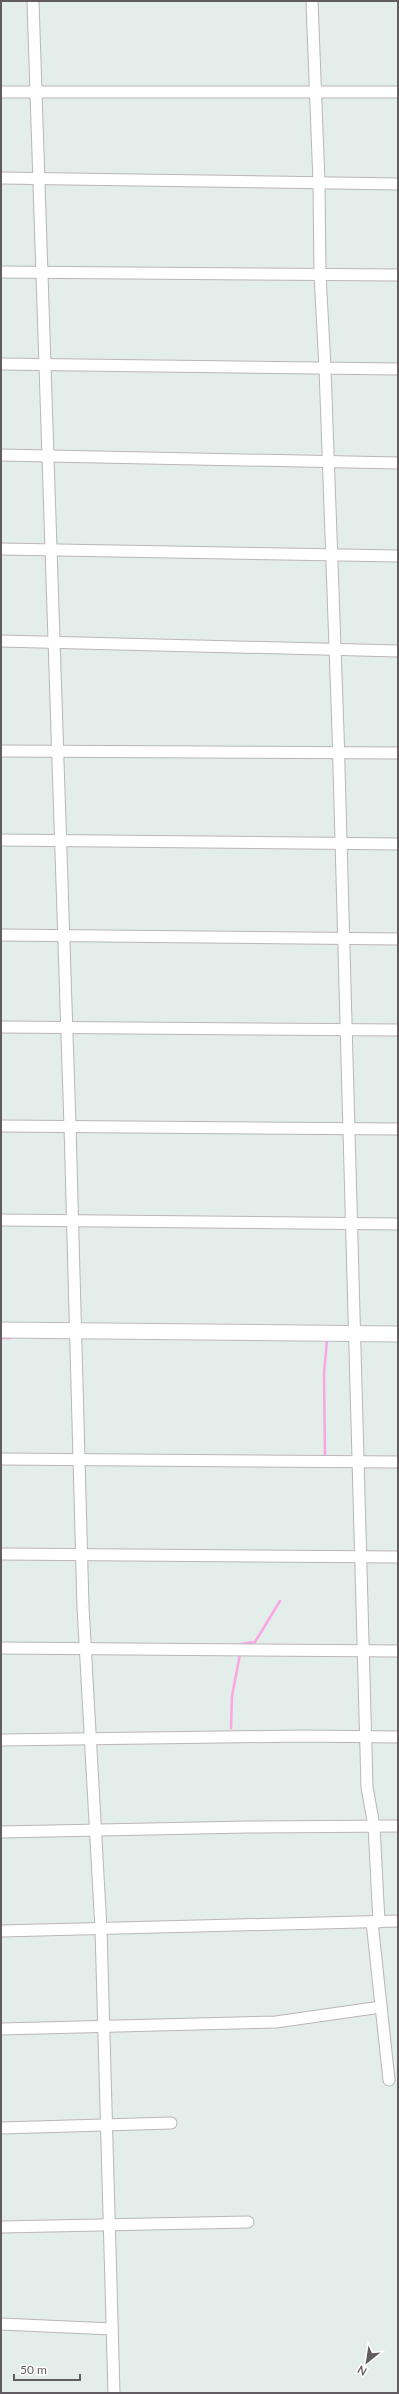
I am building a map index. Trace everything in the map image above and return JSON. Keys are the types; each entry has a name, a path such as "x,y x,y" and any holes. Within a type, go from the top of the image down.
{"street":[{"path":"33,1 40,272 67,1028 75,1331 86,1649 101,1929 114,2393"},
{"path":"312,1 319,183 320,274 325,368 344,938 351,1223 362,1557 367,1787 374,1826 376,1922 381,2007 389,2080"},
{"path":"1,92 398,92"},
{"path":"1,178 398,184"},
{"path":"1,272 398,274"},
{"path":"1,364 398,369"},
{"path":"1,455 398,463"},
{"path":"1,550 398,556"},
{"path":"1,641 398,651"},
{"path":"1,751 398,753"},
{"path":"1,840 398,844"},
{"path":"1,935 398,939"},
{"path":"1,1027 398,1030"},
{"path":"1,1126 398,1129"},
{"path":"1,1220 398,1224"},
{"path":"1,1330 398,1334"},
{"path":"1,1459 398,1462"},
{"path":"1,1554 398,1558"},
{"path":"1,1648 398,1651"},
{"path":"1,1740 398,1737"},
{"path":"1,1832 398,1826"},
{"path":"1,1932 398,1921"},
{"path":"1,2029 276,2022 381,2007"},
{"path":"1,2128 171,2123"},
{"path":"1,2227 248,2222"},
{"path":"1,2324 112,2329"}],"waterway":[{"path":"1,1338 10,1338"},
{"path":"325,1458 324,1374 327,1340"},
{"path":"240,1647 241,1644 255,1642 280,1601"},
{"path":"231,1728 232,1696 240,1654"}]}
